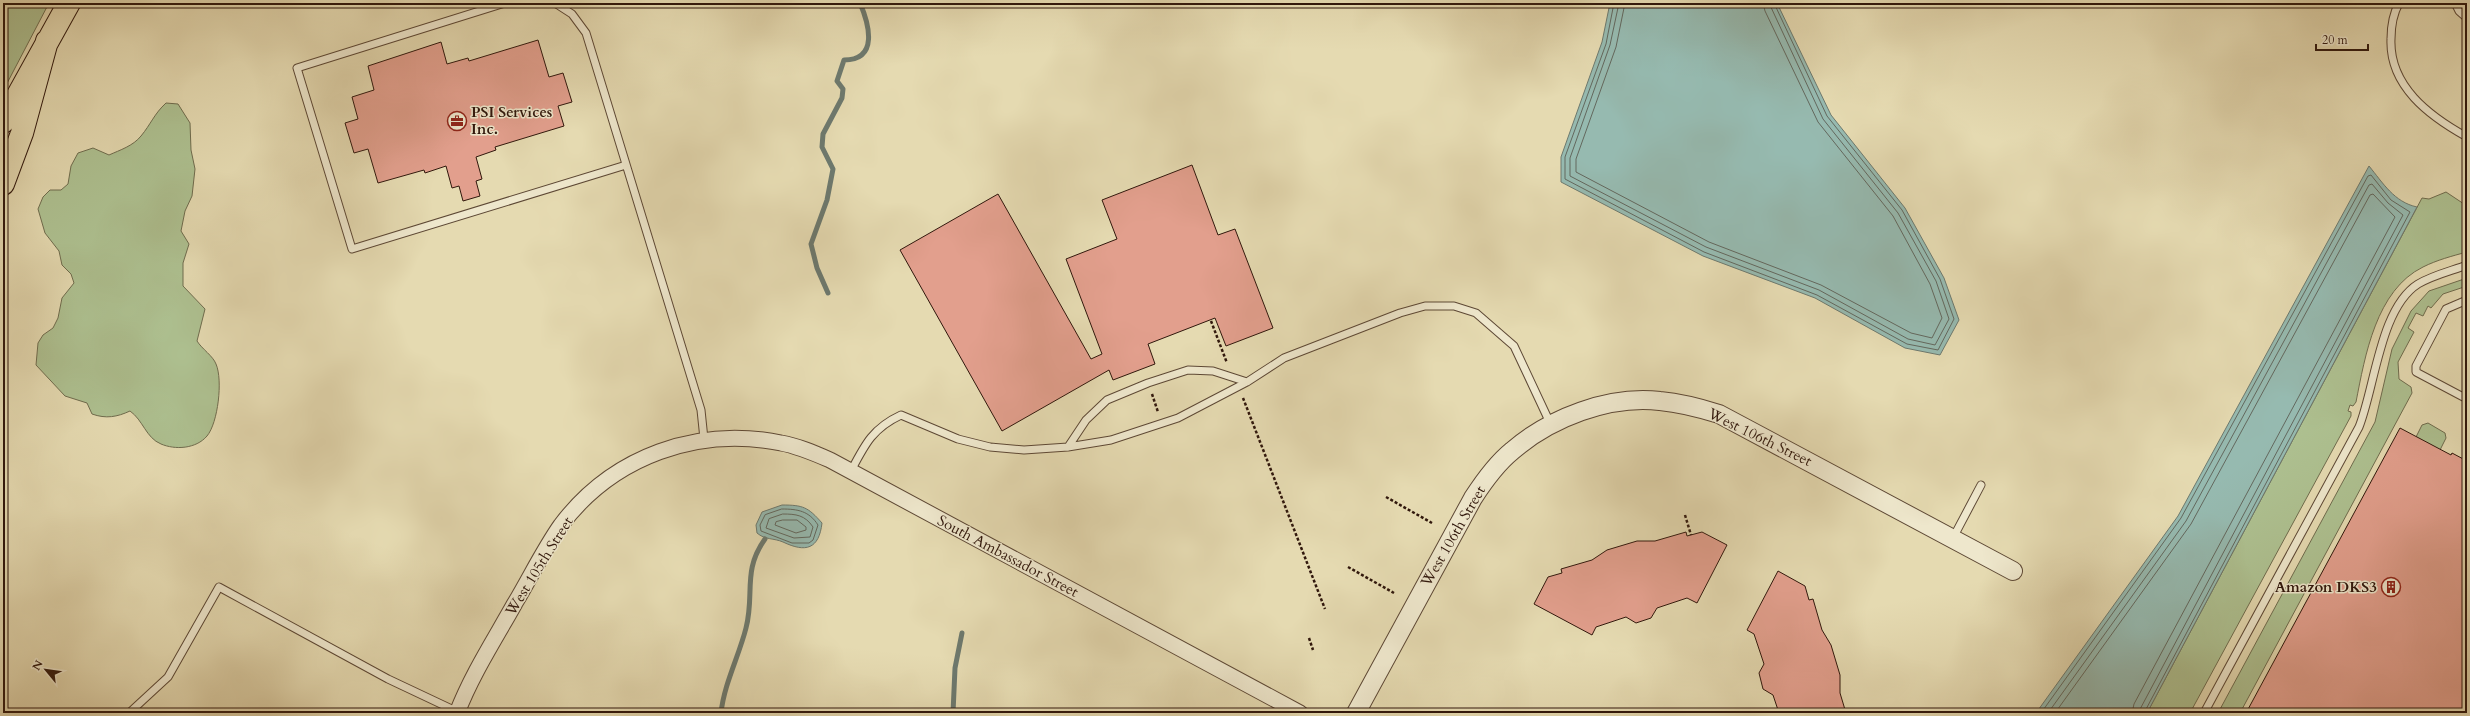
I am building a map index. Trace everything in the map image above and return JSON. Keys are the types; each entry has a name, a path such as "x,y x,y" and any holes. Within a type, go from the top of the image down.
{"highway":[{"path":"3,122 69,3"},
{"path":"3,184 22,133 48,41"}],"street":[{"name":"West 106th Street","path":"1356,713 1473,498 1491,473 1511,452 1568,416 1625,402 1658,400 1686,404 1720,414 1751,429 2014,571"},
{"name":"South Ambassador Street","path":"704,439 753,438 782,443 830,460 1300,713"},
{"name":"West 105th Street","path":"457,712 476,672 551,541 582,501 617,472 653,452 704,439"}],"lane":[{"path":"505,3 297,68 352,249 626,165"},
{"path":"555,3 572,14 586,34 701,410 704,439"},
{"path":"2399,3 2391,29 2390,46 2398,76 2406,90 2417,102 2451,128 2467,137"},
{"path":"2455,3 2459,11 2467,18"},
{"path":"2204,713 2359,427 2371,390 2380,346 2396,312 2407,295 2417,285 2467,265"},
{"path":"2467,300 2446,308 2416,366 2416,372 2467,399"},
{"path":"851,471 867,440 884,423 902,415 958,439 990,447 1024,450 1068,447 1111,440 1178,418 1247,382 1284,358 1400,313 1425,306 1454,306 1476,313 1514,346 1552,425"},
{"path":"1068,447 1086,420 1107,400 1148,383 1188,370 1213,371 1247,382"},
{"path":"1953,538 1981,485"},
{"path":"129,713 168,677 219,587 388,679 457,712"}],"path":[{"path":"1211,321 1229,367"},
{"path":"1243,397 1325,609"},
{"path":"1386,497 1432,523"},
{"path":"1685,515 1691,535"},
{"path":"1348,567 1394,593"},
{"path":"1309,638 1313,650"}],"green space":[{"path":"9,3 49,3 3,91 3,13"},
{"path":"166,103 178,104 190,123 191,150 195,169 192,196 185,211 181,231 189,244 183,263 183,286 205,309 197,341 215,361 219,380 217,412 211,430 207,436 197,444 179,448 161,444 152,438 130,411 111,417 92,414 87,403 65,396 36,365 38,343 43,335 53,328 58,318 62,298 74,283 71,274 62,265 59,251 45,233 38,209 43,197 50,190 61,190 68,184 71,166 78,153 93,148 109,155 130,145 141,136 158,111"},
{"path":"2446,192 2467,206 2467,252 2439,260 2423,267 2407,278 2394,291 2375,326 2364,365 2356,402 2353,406 2350,405 2348,411 2351,412 2351,416 2190,713 2147,713 2422,198 2429,199"},
{"path":"2467,278 2467,286 2443,294 2431,308 2428,306 2423,316 2416,313 2408,328 2414,332 2398,362 2399,379 2411,387 2412,393 2240,713 2218,713 2375,422 2392,349 2411,311 2429,291"},
{"path":"2428,423 2445,433 2446,438 2439,452 2416,437 2422,425"}],"water":[{"path":"1610,3 1777,3 1831,115 1905,208 1944,278 1959,320 1940,355 1905,348 1815,298 1703,256 1561,182 1561,157 1602,42"},
{"path":"2369,166 2395,196 2402,201 2417,207 2147,713 2036,713 2178,516"},
{"path":"782,505 800,506 805,508 813,513 822,523 818,538 814,543 805,548 798,547 763,537 757,533 756,525 762,512"}],"building":[{"name":"PSI Services Inc.","path":"538,40 549,77 563,73 572,102 558,106 564,126 495,147 496,150 476,157 482,179 476,181 480,196 463,201 459,186 452,188 446,166 425,173 424,170 378,183 368,149 354,153 345,123 358,119 352,97 374,90 368,66 441,42 447,64 468,58 469,61"},
{"path":"1192,165 1218,235 1235,229 1273,328 1226,346 1215,318 1148,344 1155,364 1113,380 1109,370 1002,431 900,250 998,194 1091,359 1102,354 1066,259 1117,239 1102,200"},
{"name":"Amazon DKS3","path":"2400,428 2451,455 2452,453 2467,461 2467,713 2246,713"},
{"path":"1686,532 1687,536 1702,532 1727,545 1697,603 1687,598 1657,608 1651,618 1636,623 1626,617 1596,627 1592,635 1534,604 1548,577 1562,573 1561,569 1592,560 1607,550 1637,541 1655,541"},
{"path":"1778,571 1805,586 1809,600 1813,599 1822,630 1831,645 1840,675 1840,693 1846,713 1779,713 1773,695 1763,689 1759,673 1764,664 1754,634 1747,630"}],"waterway":[{"path":"828,293 817,268 811,244 827,200 833,169 822,147 823,134 842,98 843,89 837,81 844,60 855,58 863,54 867,48 868,30 860,3"},
{"path":"721,713 725,691 746,628 750,604 751,572 758,551 765,539"},
{"path":"953,713 955,668 962,633"}],"place":[{"name":"PSI Services Inc.","path":"457,121"},
{"name":"Amazon DKS3","path":"2391,587"}]}
